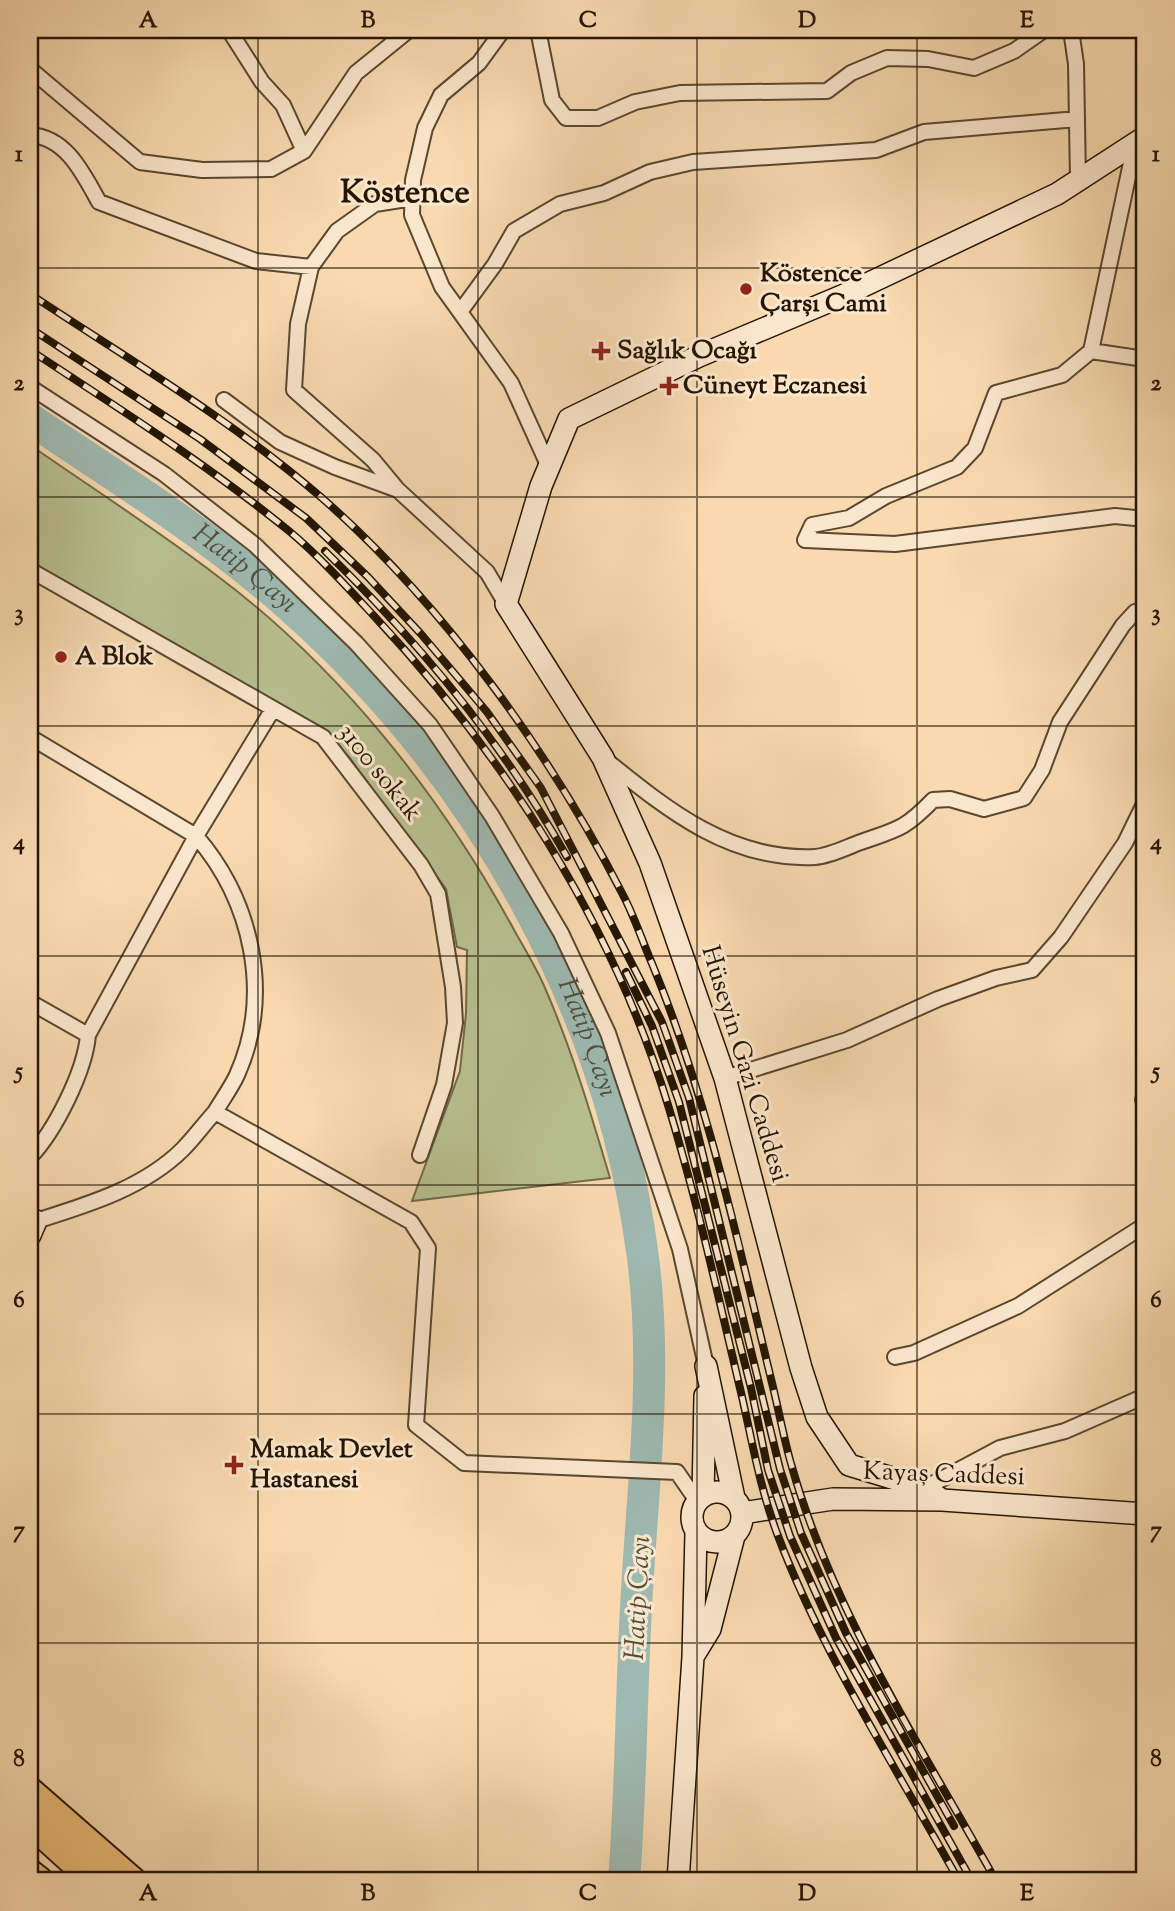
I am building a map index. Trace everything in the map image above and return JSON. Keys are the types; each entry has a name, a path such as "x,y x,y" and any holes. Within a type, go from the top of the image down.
{"highway":[{"path":"30,1791 133,1881"},
{"path":"30,1823 94,1881"},
{"path":"30,1873 40,1881"}],"street":[{"path":"229,30 254,71 283,105 304,151"},
{"path":"30,69 140,162 202,170 271,169 304,151 356,73 409,30"},
{"path":"503,30 478,63 441,95 425,128 413,180 412,215 437,275 511,383 549,467"},
{"path":"538,30 552,100 566,118 598,118 635,102 680,93 827,91 851,73 887,58 928,58 974,68 1014,51 1044,30"},
{"path":"1071,30 1076,64 1078,180"},
{"path":"460,312 495,264 514,231 559,204 604,193 650,172 693,162 876,150 924,132 1077,119"},
{"path":"30,135 46,136 78,164 99,202 256,261 311,267"},
{"path":"506,604 549,467 569,419 699,356 854,290 1057,194 1140,140"},
{"path":"1140,140 1091,351 1062,375 996,393 975,448 957,467 886,496 849,518 812,526 806,540 895,544 1115,516 1145,519"},
{"path":"413,198 376,204 337,231 311,267 298,324 294,390 373,460 398,489 487,572 506,604"},
{"path":"1091,351 1138,358 1145,363"},
{"path":"30,387 164,474 255,545 356,643 430,725 492,816 561,933 608,1032 680,1249 742,1521 734,1536 710,1629 692,1657"},
{"path":"223,400 280,442 335,467 398,489"},
{"name":"3100 sokak","path":"30,570 324,737 421,865 438,894 452,975 455,1023 444,1085 420,1155"},
{"name":"Hüseyin Gazi Caddesi","path":"506,604 603,758 650,863 725,1078 801,1368 817,1417 849,1465 933,1494"},
{"path":"603,758 666,808 703,832 754,852 817,857 909,825 933,800 950,799 984,809 1024,799 1042,770 1060,722 1123,625 1135,612 1145,609"},
{"path":"30,1157 51,1130 87,1055 88,1035 196,836 273,709"},
{"path":"30,737 196,836 215,858 234,892 250,934 255,985 251,1030 237,1075 215,1112 181,1151 150,1174 101,1200 32,1226"},
{"path":"725,1078 847,1040 938,999 996,978 1032,970 1061,937 1118,853 1145,802"},
{"path":"30,1002 88,1035"},
{"path":"215,1112 411,1222 417,1230 428,1248 416,1425 464,1463 677,1472 700,1499"},
{"path":"895,1357 914,1353 1018,1306 1145,1226"},
{"path":"678,1881 692,1657 696,1533 691,1517 700,1499 706,1366"},
{"path":"933,1494 1000,1448 1065,1431 1145,1396"},
{"path":"700,1499 719,1492 738,1506"},
{"name":"Kayaş Caddesi","path":"738,1506 933,1494 1145,1514"},
{"path":"696,1533 702,1538 719,1543 734,1536"}],"green space":[{"path":"30,445 170,541 261,611 304,650 383,735 453,829 538,973 572,1058 610,1178 412,1201 460,1071 466,1013 467,950 457,947 446,889 349,757 326,732 30,563"}],"waterway":[{"name":"Hatip Çayı","path":"30,419 165,509 231,557 293,609 360,674 422,745 477,821 526,902 567,987 601,1075 626,1165 643,1258 647,1302 649,1389 624,1881"}],"railway":[{"path":"30,294 216,416 322,498 410,584 451,633 528,735 562,788 627,904 673,1017 706,1120 734,1225 789,1457 831,1575 882,1680 996,1881"},
{"path":"30,328 200,439 306,518 368,577 421,634 487,712 541,788 662,1022 689,1098 780,1469 801,1533 846,1633 954,1826"},
{"path":"30,350 194,460 258,506 311,551 422,669 467,725 549,844 617,971 645,1037 668,1105 706,1244 760,1479 778,1536 796,1581 839,1669 959,1881"},
{"path":"325,551 393,621 457,695 515,774 567,857"},
{"path":"626,972 652,1026 679,1102 751,1388 768,1470 790,1536 836,1638 972,1881"}],"place":[{"name":"Köstence Çarşı Cami","path":"746,289"},
{"name":"Sağlık Ocağı","path":"601,351"},
{"name":"Cüneyt Eczanesi","path":"669,386"},
{"name":"A Blok","path":"61,657"},
{"name":"Mamak Devlet Hastanesi","path":"234,1465"}],"district":[{"name":"Köstence","path":"405,194"}]}
